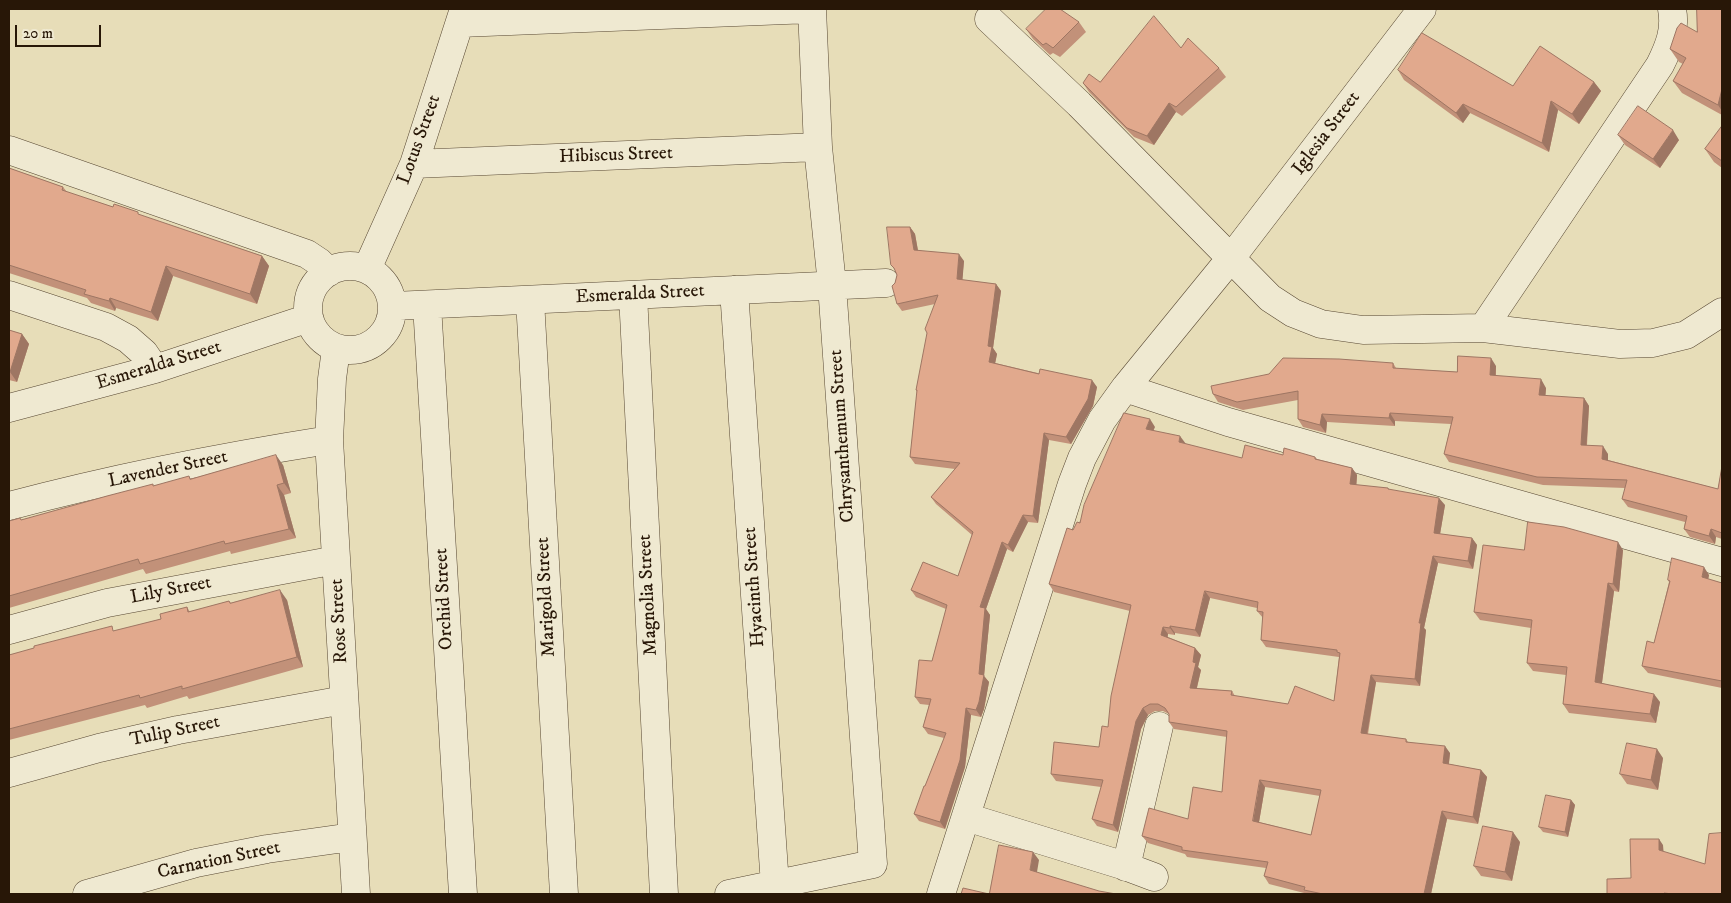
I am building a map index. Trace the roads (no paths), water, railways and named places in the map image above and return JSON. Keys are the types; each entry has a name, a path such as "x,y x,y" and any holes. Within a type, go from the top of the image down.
{"street":[{"path":"462,16 812,9"},
{"name":"Chrysanthemum Street","path":"775,885 873,864 832,286 818,148 812,9"},
{"name":"Iglesia Street","path":"941,894 1072,484 1082,458 1102,420 1125,388 1231,258 1422,9"},
{"path":"1483,328 1660,66 1671,43 1672,9"},
{"name":"Lotus Street","path":"367,269 414,164 462,16"},
{"path":"989,19 1079,104 1270,298 1293,313 1321,324 1363,330 1483,328 1620,344 1653,343 1686,335 1722,312"},
{"name":"Hibiscus Street","path":"414,164 818,148"},
{"path":"9,150 307,254 320,262 328,272"},
{"path":"354,266 367,269 381,278 390,291 394,306 391,323 382,337 369,347 353,351 336,349 324,342 314,332 309,318 308,305 311,292 318,280 328,272 341,267 354,266"},
{"name":"Esmeralda Street","path":"394,306 886,283"},
{"name":"Hyacinth Street","path":"734,290 775,885"},
{"path":"9,295 106,327 128,339 144,353 155,369"},
{"name":"Magnolia Street","path":"633,295 664,894"},
{"name":"Marigold Street","path":"530,300 564,894"},
{"name":"Orchid Street","path":"427,304 463,894"},
{"name":"Esmeralda Street","path":"9,408 155,369 309,318"},
{"name":"Rose Street","path":"336,349 332,379 329,440 356,894"},
{"path":"1125,388 1228,422 1722,562"},
{"name":"Lavender Street","path":"9,506 181,465 329,440"},
{"name":"Lily Street","path":"9,630 107,603 336,560"},
{"name":"Tulip Street","path":"9,773 99,748 178,730 344,700"},
{"path":"1126,867 1159,726"},
{"path":"966,817 1154,877"},
{"name":"Carnation Street","path":"87,894 196,863 267,849 352,837"},
{"path":"729,894 775,885"}]}
